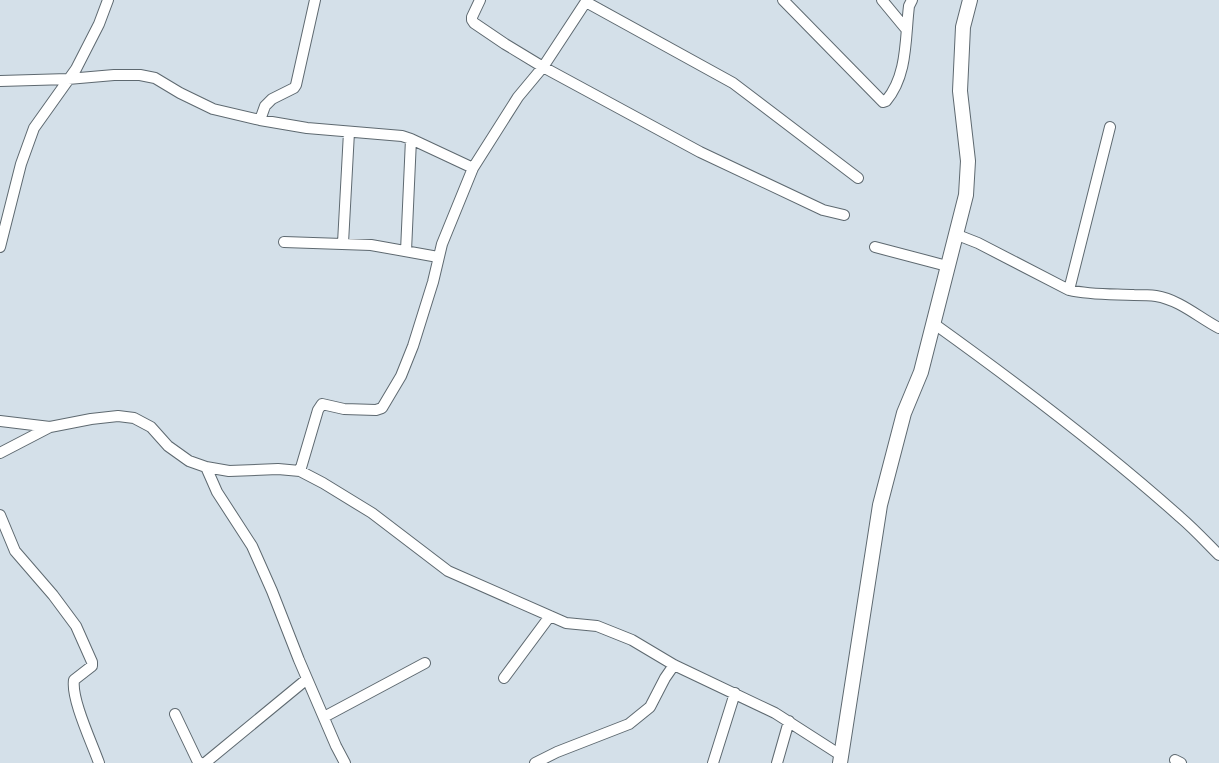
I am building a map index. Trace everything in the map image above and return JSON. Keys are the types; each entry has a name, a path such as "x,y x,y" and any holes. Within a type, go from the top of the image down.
{"street":[{"path":"0,247 21,164 34,128 76,69 99,24 108,0"},
{"path":"260,120 265,106 272,99 294,88 296,85 315,0"},
{"path":"480,0 472,17 474,23 543,67 700,152 823,210 844,215"},
{"path":"783,0 882,102 886,101 891,94 901,71 909,6 912,0"},
{"path":"882,0 906,29"},
{"path":"0,453 50,427 92,418 118,416 134,418 151,427 168,446 189,461 206,467 229,471 278,469 300,471 323,483 372,513 448,571 566,623 597,626 632,640 674,665 775,713 789,721 841,759 880,505 904,412 921,372 966,195 968,160 960,91 963,28 970,0"},
{"path":"300,471 318,410 322,404 344,408 376,410 382,408 401,376 413,346 433,282 442,244 473,168 518,97 543,67 586,1 733,83 858,178"},
{"path":"0,81 140,75 155,78 180,93 213,109 260,120 307,128 402,136 412,139 473,168"},
{"path":"1069,290 1110,127"},
{"path":"343,243 349,132"},
{"path":"406,251 412,139"},
{"path":"955,234 978,243 1069,290 1082,293 1156,296 1172,300 1219,328"},
{"path":"284,242 370,245 438,257"},
{"path":"875,248 947,266"},
{"path":"933,323 1014,381 1105,453 1181,518 1219,555"},
{"path":"0,421 50,427"},
{"path":"206,467 216,492 252,546 272,591 307,679 345,763"},
{"path":"0,515 15,551 53,595 76,626 92,662 92,666 74,680 73,686 75,700 99,763"},
{"path":"504,678 550,616"},
{"path":"324,717 425,662"},
{"path":"535,763 557,752 629,724 650,707 665,678 674,665"},
{"path":"205,763 307,679"},
{"path":"713,763 735,693"},
{"path":"175,714 196,760 200,763"},
{"path":"777,763 789,721"}]}
